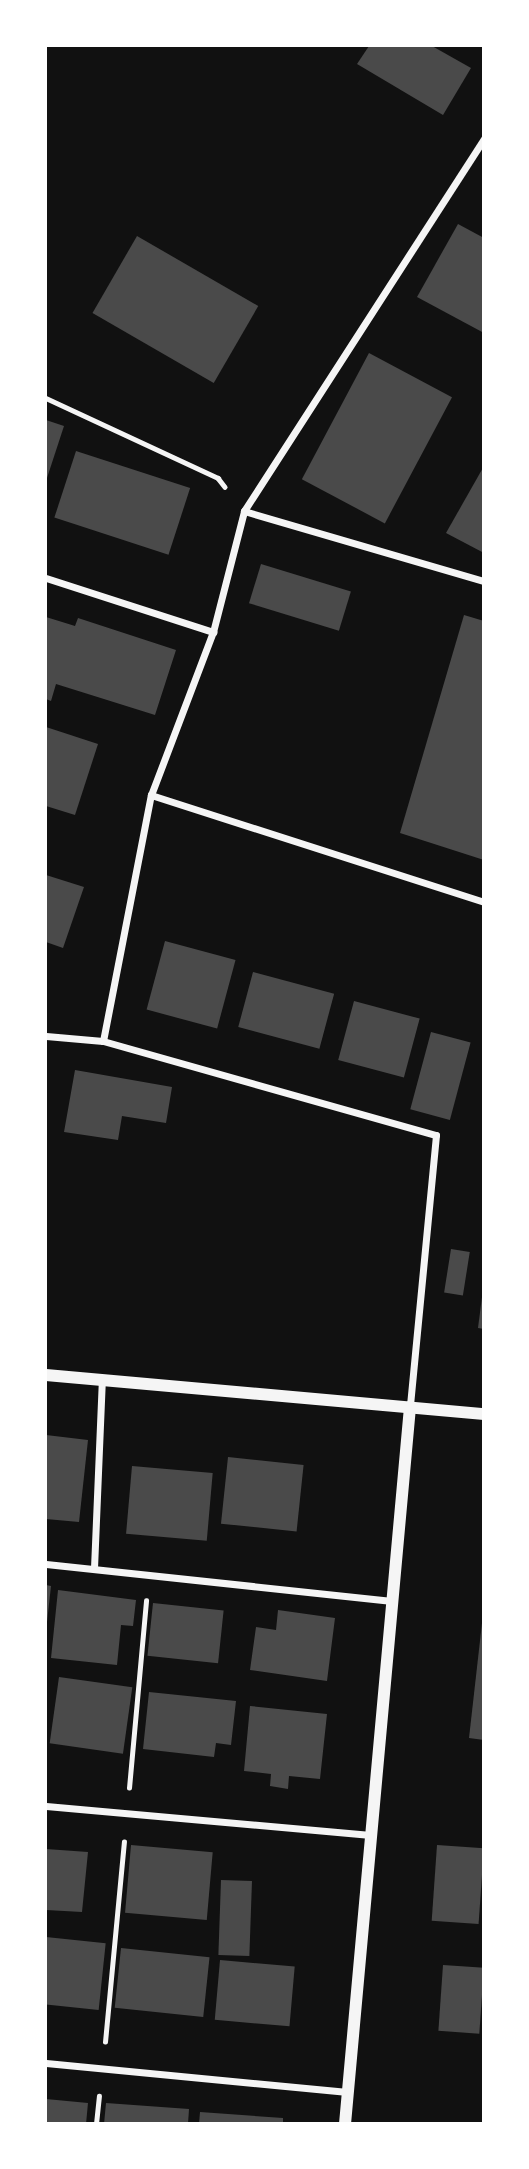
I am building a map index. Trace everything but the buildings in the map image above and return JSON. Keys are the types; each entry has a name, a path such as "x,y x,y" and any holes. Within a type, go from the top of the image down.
{"street":[{"path":"103,1041 151,795 213,632 244,511 484,138"},
{"path":"244,511 484,581"},
{"path":"46,578 213,632"},
{"path":"151,795 484,902"},
{"path":"46,1036 103,1041 436,1135 345,2123"},
{"path":"46,1375 484,1414"},
{"path":"94,1568 102,1381"},
{"path":"46,1564 148,1572 392,1601"},
{"path":"46,1806 371,1835"},
{"path":"46,2063 348,2092"}],"path":[{"path":"46,398 218,478 244,511"},
{"path":"96,2123 148,1572"}]}
